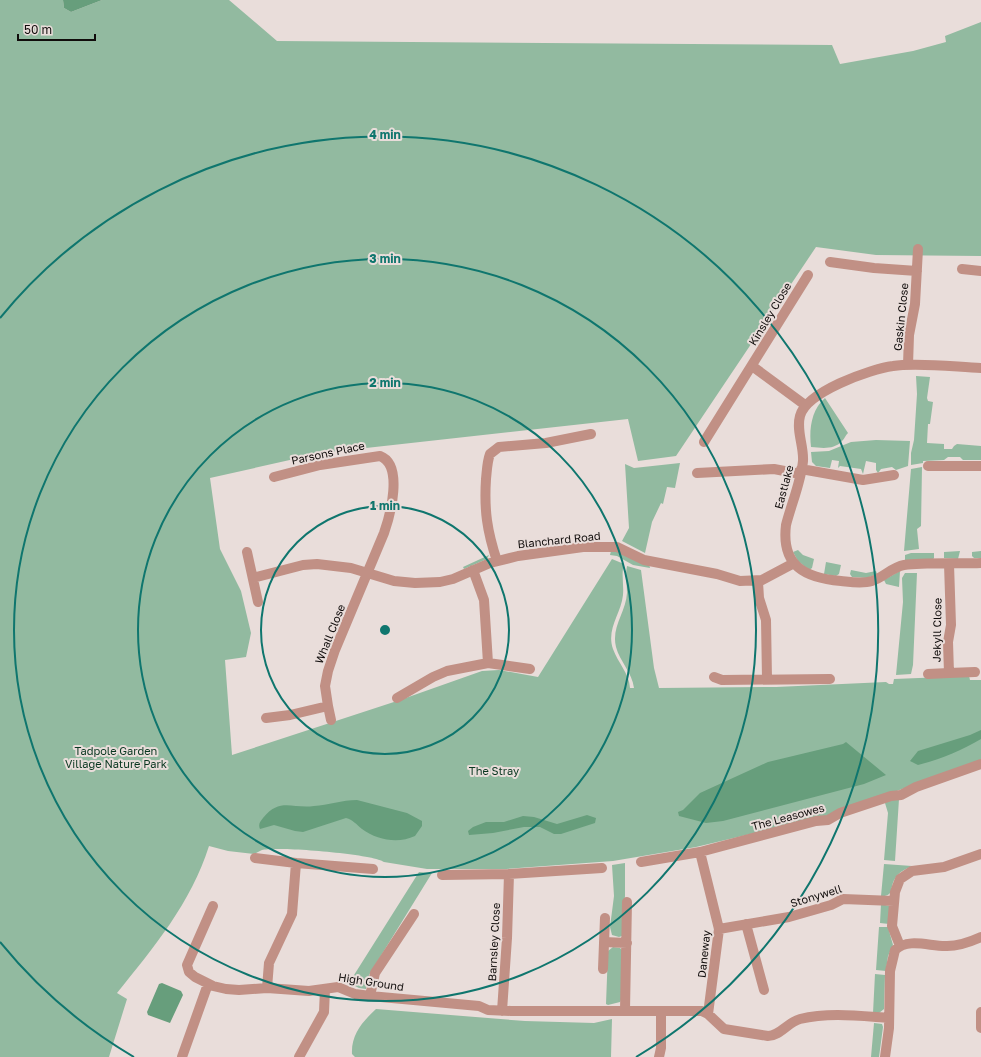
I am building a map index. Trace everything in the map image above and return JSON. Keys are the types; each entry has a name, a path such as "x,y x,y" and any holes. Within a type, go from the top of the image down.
{"street":[{"name":"Gaskin Close","path":"908,365 909,335 915,304 918,249"},
{"name":"Gaskin Close","path":"830,262 874,268 917,271"},
{"path":"962,269 981,271"},
{"name":"Kinsley Close","path":"704,442 808,275"},
{"path":"752,366 805,405 832,387 876,370 893,366 908,365 981,368"},
{"name":"Eastlake","path":"805,405 800,414 799,424 803,450 801,472 786,526 785,536 788,551 794,563 806,574 817,579 857,583 873,581 904,565 981,564"},
{"path":"497,561 488,533 485,513 487,468 490,454 499,447 539,444 591,434"},
{"name":"Parsons Place","path":"274,477 320,465 367,457 380,456 387,461 390,466 393,482 392,507 384,533 366,574"},
{"path":"928,466 981,466"},
{"path":"697,473 774,469 863,480 894,475"},
{"name":"Blanchard Road","path":"253,578 303,565 317,564 344,567 394,582 415,583 449,580 497,561 527,554 579,548 614,547 644,560 717,574 734,580 758,582"},
{"path":"247,552 258,602"},
{"path":"767,679 766,620 759,598 758,582 794,563"},
{"name":"Jekyll Close","path":"949,564 951,625 948,642 949,673"},
{"path":"473,570 484,600 488,663"},
{"name":"Whall Close","path":"331,720 325,692 325,678 366,574"},
{"path":"397,698 433,676 447,671 488,663 530,669"},
{"name":"Jekyll Close","path":"928,674 975,672"},
{"path":"714,677 722,680 830,678"},
{"path":"266,718 290,715 328,706"},
{"name":"The Leasowes","path":"641,862 700,852 816,821 828,820 840,813 891,796 901,795 916,787 981,764"},
{"name":"Daneway","path":"700,852 720,930 708,1014"},
{"path":"900,946 892,929 897,884 905,874 916,870 948,866 981,854"},
{"path":"255,858 296,863 374,869"},
{"path":"266,988 269,963 292,914 296,863"},
{"path":"442,875 509,874 602,868"},
{"name":"Barnsley Close","path":"502,1011 507,938 509,874"},
{"name":"Stonywell","path":"720,930 790,917 831,905 843,899 894,901"},
{"path":"625,1010 627,902"},
{"name":"High Ground","path":"213,906 187,965 191,974 208,984 233,990 266,988 304,991 338,987 355,994 479,1006 488,1010 567,1012 625,1010 660,1012 702,1011 708,1014"},
{"path":"370,996 375,973 414,914"},
{"path":"603,969 605,918"},
{"path":"746,924 764,990"},
{"path":"885,1057 888,1041 890,971 893,953 900,946 910,943 949,946 965,943 981,937"},
{"path":"604,942 627,943"},
{"path":"182,1057 208,984"},
{"path":"300,1057 324,1012 325,989"},
{"path":"659,1057 661,1048 660,1012"},
{"path":"981,1012 981,1028"},
{"path":"708,1014 724,1028 768,1036 775,1035 793,1022 812,1016 839,1015 889,1018"}],"green space":[{"path":"0,0 63,0 64,8 71,12 102,0 229,0 277,41 832,45 840,64 913,51 946,42 945,36 981,22 981,256 876,255 816,247 676,456 638,461 628,419 321,453 210,478 220,549 241,591 251,633 246,657 225,660 232,755 400,700 482,671 499,670 538,677 612,559 624,564 622,602 611,635 611,642 615,654 626,673 630,688 634,688 633,682 620,657 615,640 615,633 626,600 627,566 641,570 654,668 659,688 776,687 886,682 893,684 894,679 969,676 970,680 981,680 981,760 834,814 696,847 613,861 506,869 427,869 384,862 363,856 345,854 304,850 271,849 262,850 254,854 228,851 209,846 192,887 182,905 158,941 117,993 127,999 109,1057 0,1057"},
{"path":"916,376 930,377 927,398 928,401 933,402 930,424 928,424 927,443 944,444 944,449 952,449 957,444 981,446 981,460 963,460 960,457 948,457 944,460 923,461 923,463 911,465 917,394"},
{"path":"825,398 848,433 839,444 835,446 828,448 811,447 810,434 814,414 820,403"},
{"path":"876,440 910,441 908,466 896,470 892,467 881,469 878,473 876,470 876,463 866,461 863,474 861,469 840,466 838,468 839,461 832,460 830,468 816,466 812,462 811,452 829,451 851,442"},
{"path":"680,463 675,488 667,487 663,504 661,503 652,522 645,553 622,541 629,528 625,464 634,468"},
{"path":"922,467 921,526 917,529 919,549 904,551 911,469"},
{"path":"798,550 803,555 814,559 812,568 809,570 798,561 793,552"},
{"path":"611,551 616,551 649,564 650,568 633,565 617,556 610,555"},
{"path":"960,551 958,559 944,558 944,552"},
{"path":"981,551 981,558 974,558 972,556 972,552"},
{"path":"911,553 934,553 934,558 932,561 905,561 905,555"},
{"path":"489,555 487,559 464,569 463,567"},
{"path":"826,562 841,565 839,574 836,576 824,574"},
{"path":"851,570 866,573 876,571 877,574 867,578 852,577 850,574"},
{"path":"900,571 899,587 886,584 884,580"},
{"path":"905,573 917,573 913,665 911,674 896,675 903,602 902,578"},
{"path":"899,799 895,861 884,860 888,813 885,803 888,800"},
{"path":"625,863 625,896 622,936 619,937 612,935 610,927 614,896 612,865"},
{"path":"884,864 912,866 903,870 898,875 894,880 888,895 881,896"},
{"path":"419,872 432,873 369,975 366,989 359,988 349,983"},
{"path":"881,904 889,906 889,924 880,923"},
{"path":"879,927 888,927 893,945 888,956 886,971 876,970"},
{"path":"613,947 620,948 622,950 621,1000 620,1002 608,1005 606,1004 608,951"},
{"path":"875,974 885,975 884,1009 879,1013 873,1013"},
{"path":"376,1009 525,1021 594,1023 612,1019 611,1057 355,1057 352,1054 352,1047 355,1035 366,1019"},
{"path":"874,1023 882,1024 883,1027 879,1057 871,1057"}],"shaded area":[{"path":"63,0 102,0 71,12 64,8"},
{"path":"981,730 981,739 958,751 918,765 910,761 918,751 970,735"},
{"path":"846,742 886,775 864,784 723,821 706,823 679,816 678,812 683,810 700,793 768,762"},
{"path":"357,800 407,813 422,821 422,826 415,836 402,840 388,840 374,836 362,829 353,821 346,818 303,832 274,825 260,829 259,827 260,822 269,812 281,806 287,805 306,807"},
{"path":"587,815 596,818 595,823 561,834 554,834 540,827 524,827 493,833 469,835 468,831 473,827 486,822 504,822 523,816 534,817 557,824"},
{"path":"162,983 181,991 183,995 170,1023 148,1015 147,1012 159,984"}],"park label":[{"name":"Tadpole Garden Village Nature Park","path":"116,757"},
{"name":"The Stray","path":"494,771"}]}
